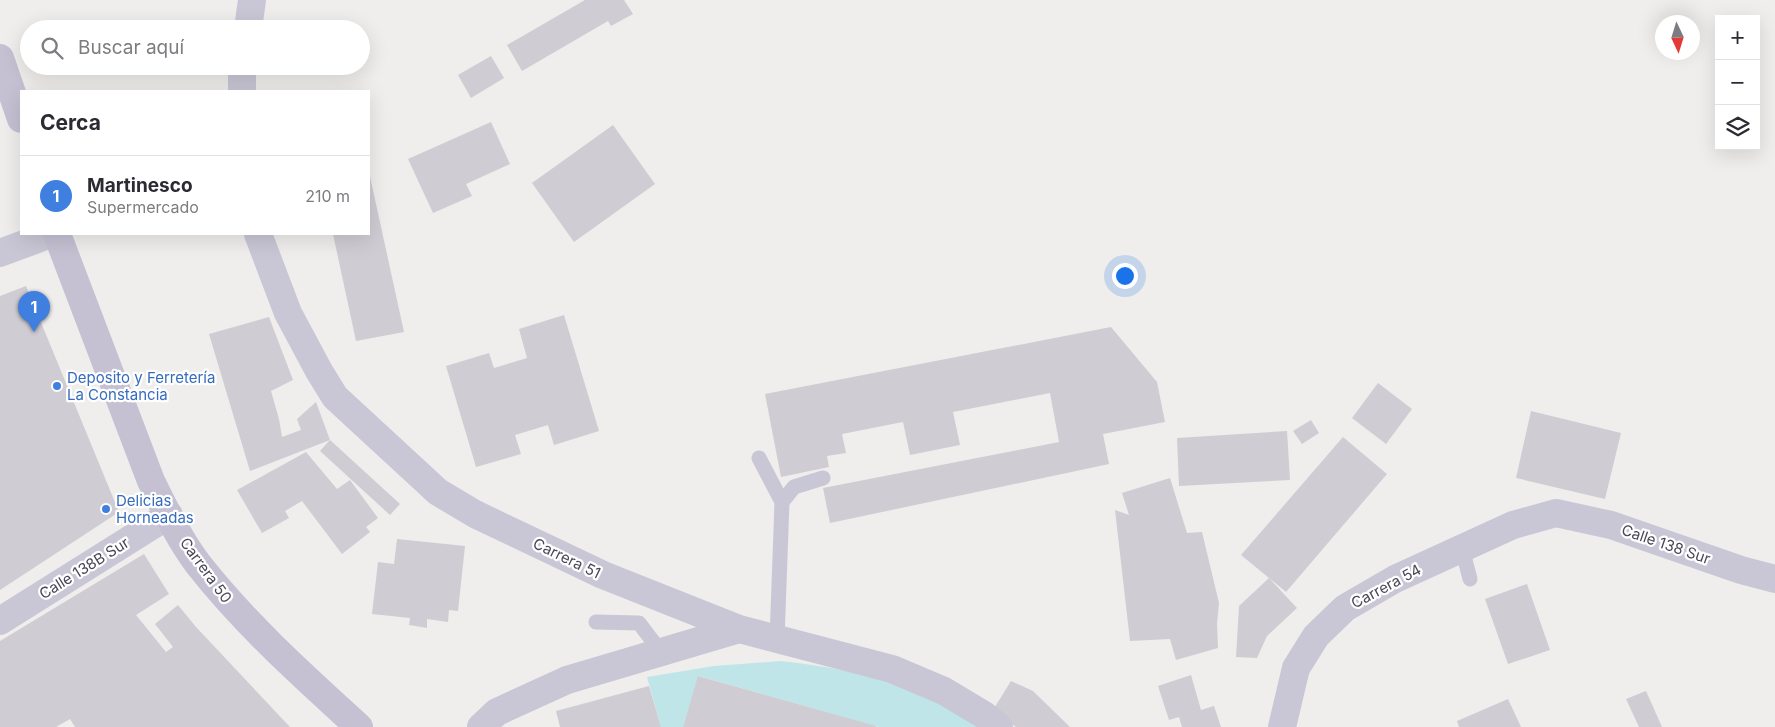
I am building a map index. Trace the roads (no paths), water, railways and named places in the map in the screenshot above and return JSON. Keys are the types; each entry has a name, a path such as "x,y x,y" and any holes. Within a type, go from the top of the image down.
{"main road":[{"path":"0,58 20,116"},
{"name":"Carrera 50","path":"57,235 151,481 197,563 235,608 319,691 359,727"}],"street":[{"path":"249,20 252,0"},
{"path":"242,75 242,90"},
{"path":"0,253 48,235"},
{"name":"Carrera 51","path":"258,235 288,313 319,371 336,397 438,492 475,514 603,575 738,629 892,669 944,691 984,715 999,727"},
{"name":"Carrera 54","path":"1282,727 1296,668 1316,636 1345,608 1395,579 1513,525 1556,513"},
{"name":"Calle 138 Sur","path":"1556,513 1611,526 1741,570 1775,579"},
{"name":"Calle 138B Sur","path":"0,621 169,515"},
{"path":"481,727 497,712 567,680 738,629"}],"lane":[{"path":"760,458 782,502 778,640"},
{"path":"782,502 794,487 823,478"},
{"path":"1462,548 1470,579"},
{"path":"596,622 639,623 661,652"}],"place":[{"name":"Martinesco","path":"34,332"},
{"name":"Deposito y Ferretería La Constancia","path":"57,386"},
{"name":"Delicias Horneadas","path":"106,509"}]}
